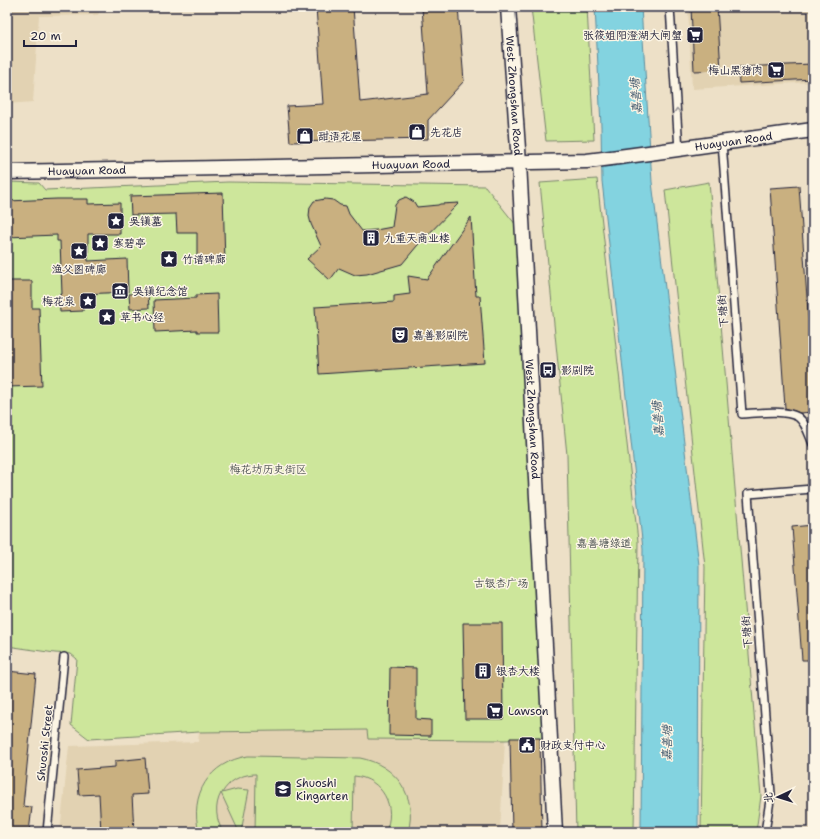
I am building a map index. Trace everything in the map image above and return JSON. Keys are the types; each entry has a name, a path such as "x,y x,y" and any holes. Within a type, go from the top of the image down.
{"street":[{"name":"West Zhongshan Road","path":"508,7 520,163 555,832"},
{"name":"Huayuan Road","path":"7,172 587,161 679,150 722,142 813,130"}],"lane":[{"path":"670,7 679,150"},
{"name":"下塘街","path":"722,142 742,414 772,412 784,413 798,418 806,426 813,444"},
{"name":"下塘街","path":"765,832 771,794 748,494 813,489"},
{"name":"Shuoshi Street","path":"47,832 64,657"}],"shaded area":[{"path":"7,7 126,7 100,10 98,15 39,16 33,102 7,104"},
{"path":"688,7 813,7 813,82 692,89"},
{"name":"Shuoshi Kingarten","path":"368,730 369,739 505,740 500,832 60,832 69,746 198,742 199,732"}],"green space":[{"path":"531,7 587,7 594,140 546,141"},
{"name":"嘉善塘绿道","path":"597,179 638,541 634,832 576,832 567,455 540,183"},
{"name":"梅花坊历史街区","path":"7,182 39,183 45,190 228,182 485,186 516,225 545,738 505,740 368,739 367,730 199,732 89,739 71,725 77,659 71,654 7,646"},
{"path":"709,182 761,796 756,832 701,832 705,567 665,190"},
{"path":"248,756 360,758 384,767 394,775 407,795 410,806 408,832 385,832 389,823 390,813 385,796 380,788 372,782 364,778 354,776 353,832 255,832 256,774 254,774 235,779 222,793 237,789 249,790 241,832 239,832 221,793 217,803 217,818 223,832 199,832 197,805 205,782 222,765 234,759"}],"water":[{"name":"嘉善塘","path":"595,7 641,7 652,182 699,565 698,832 641,832 643,549 602,181 601,126"}],"building":[{"path":"316,7 353,7 360,102 428,94 422,7 458,7 464,81 428,120 428,139 290,142 287,106 323,104"},
{"path":"691,7 717,7 721,70 694,71"},
{"path":"813,64 813,79 739,83 738,67"},
{"path":"799,186 813,382 813,412 800,413 785,408 770,188"},
{"path":"223,193 225,263 197,263 197,233 177,233 176,214 131,215 130,196"},
{"name":"九重天商业楼","path":"406,197 414,202 417,207 459,203 417,246 402,264 367,274 355,275 339,268 330,280 307,259 321,246 309,216 310,207 314,201 325,199 333,200 340,205 346,206 349,214 362,231 392,227 395,205 399,200"},
{"path":"88,199 88,204 120,203 120,234 88,234 88,261 127,259 128,292 83,294 83,311 60,312 59,295 62,294 60,241 57,241 57,235 7,237 7,201"},
{"name":"嘉善影剧院","path":"471,217 476,296 480,296 485,363 319,374 315,307 394,302 394,296 410,294 408,276 427,279"},
{"path":"7,281 32,281 32,308 39,308 42,386 7,387"},
{"path":"148,293 149,308 130,309 129,294"},
{"path":"217,294 218,332 197,332 197,330 155,332 154,300 196,298 196,295"},
{"path":"813,525 813,660 802,660 792,527"},
{"name":"银杏大楼","path":"463,623 502,623 503,719 465,719"},
{"path":"390,667 416,668 416,719 431,720 431,736 389,735"},
{"path":"7,671 36,674 23,806 32,807 29,832 7,832"},
{"path":"510,738 540,738 542,832 512,832"},
{"path":"145,758 148,794 132,795 134,832 101,832 99,794 79,795 77,770 115,767 115,761"}],"place":[{"name":"张筱姐阳澄湖大闸蟹","path":"695,35"},
{"name":"梅山黑猪肉","path":"776,70"},
{"name":"先花店","path":"417,132"},
{"name":"甜语花屋","path":"305,136"},
{"name":"吴镇墓","path":"116,221"},
{"name":"九重天商业楼","path":"371,238"},
{"name":"寒碧亭","path":"100,243"},
{"name":"渔父图碑廊","path":"79,251"},
{"name":"竹谱碑廊","path":"169,259"},
{"name":"吴镇纪念馆","path":"120,291"},
{"name":"梅花泉","path":"88,301"},
{"name":"草书心经","path":"107,317"},
{"name":"嘉善影剧院","path":"400,335"},
{"name":"影剧院","path":"548,370"},
{"name":"银杏大楼","path":"483,671"},
{"name":"Lawson","path":"495,711"},
{"name":"财政支付中心","path":"527,745"},
{"name":"Shuoshi Kingarten","path":"283,789"}],"park label":[{"name":"古银杏广场","path":"501,583"}]}
